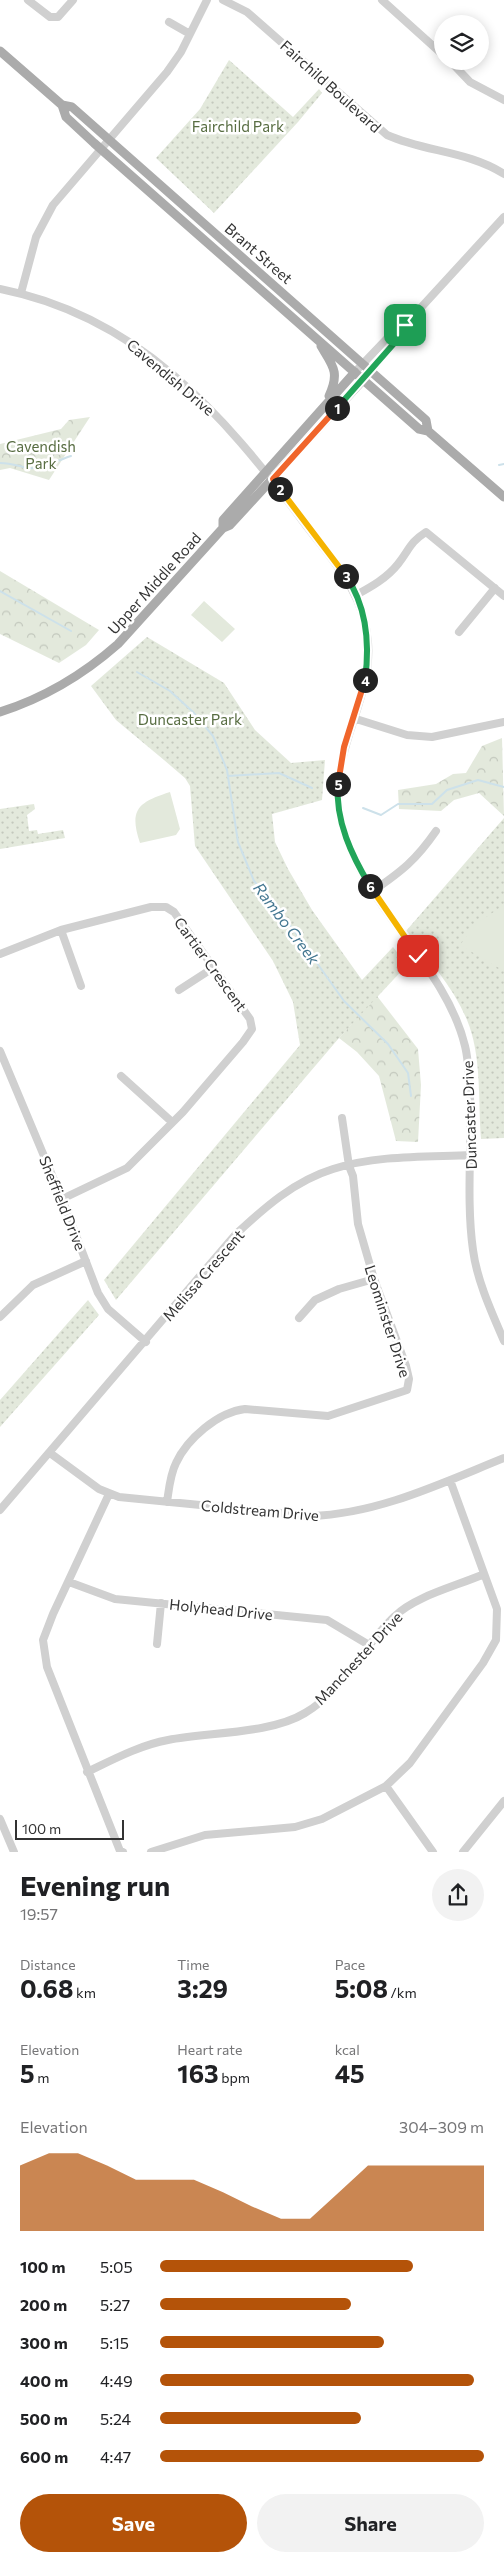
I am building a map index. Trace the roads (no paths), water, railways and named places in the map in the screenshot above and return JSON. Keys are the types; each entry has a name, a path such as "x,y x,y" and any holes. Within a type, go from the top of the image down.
{"main road":[{"name":"Brant Street","path":"0,51 62,105 72,107 110,139 426,420 428,431"},
{"name":"Brant Street","path":"62,105 66,117 419,429 428,431 504,497"},
{"path":"318,339 335,368 334,386 326,403"},
{"name":"Upper Middle Road","path":"0,712 49,692 100,660 138,626 222,528 230,525 326,403 355,372"},
{"name":"Upper Middle Road","path":"270,475 363,380"}],"street":[{"path":"28,0 50,17 58,17 73,0"},
{"path":"21,293 30,252 53,205 168,72 207,0"},
{"name":"Fairchild Boulevard","path":"223,0 247,12 387,135 403,142 476,159 504,174"},
{"path":"382,0 434,47"},
{"path":"169,22 190,34"},
{"path":"459,70 470,82 504,100"},
{"name":"Upper Middle Road","path":"355,372 398,326 405,325 504,217"},
{"name":"Cavendish Drive","path":"0,289 21,293 73,310 103,324 140,347 224,421 270,475"},
{"name":"Upper Middle Road","path":"363,380 405,331 405,325"},
{"name":"Duncaster Drive","path":"270,475 336,561 356,594 366,624 368,658 365,680 344,747 338,790 341,821 347,842 373,891 452,1008 460,1030 468,1064 473,1252 504,1341"},
{"path":"356,594 381,580 398,564 413,540 426,532 504,596"},
{"path":"459,632 495,588"},
{"path":"354,718 407,735 432,737 504,722"},
{"path":"373,891 402,871 418,857 436,831"},
{"name":"Cartier Crescent","path":"0,954 61,930 151,907 166,907 174,912 250,1019 252,1028 147,1150 127,1168 62,1199"},
{"path":"61,930 81,986"},
{"path":"179,990 213,968"},
{"name":"Sheffield Drive","path":"0,1051 3,1066 62,1199 98,1293 108,1309 146,1342"},
{"path":"121,1076 172,1122"},
{"name":"Leominster Drive","path":"167,1502 170,1478 180,1454 219,1417 232,1411 244,1409 328,1416 407,1390 409,1379 406,1366 374,1279 358,1224 353,1176 349,1166 342,1118"},
{"name":"Melissa Crescent","path":"0,1510 146,1342 235,1235 255,1216 299,1184 334,1168 382,1160 471,1155"},
{"path":"0,1317 32,1285 86,1261"},
{"path":"300,1318 315,1300 339,1289 374,1279"},
{"name":"Coldstream Drive","path":"50,1453 80,1476 110,1494 167,1502 311,1516 332,1515 372,1508 504,1458"},
{"path":"151,1852 205,1835 295,1827 340,1811 386,1786 410,1763 483,1663 496,1640 496,1609 450,1480"},
{"path":"110,1494 47,1627 44,1653 47,1667 87,1772 122,1852"},
{"name":"Manchester Drive","path":"87,1772 112,1760 166,1740 269,1725 284,1722 305,1714 332,1691 395,1615 409,1604 484,1574"},
{"name":"Holyhead Drive","path":"69,1582 115,1599 327,1620 369,1645"},
{"path":"158,1644 161,1603"},
{"path":"386,1786 433,1852"},
{"path":"463,1852 504,1801"},
{"path":"0,1819 14,1852"}],"waterway":[{"path":"0,463 34,468 71,456"},
{"path":"499,465 504,464"},
{"name":"Rambo Creek","path":"0,591 71,631"},
{"name":"Rambo Creek","path":"137,672 170,691 193,712 213,736 227,770 238,842 254,881 292,928 344,1001 388,1044 408,1073 411,1096"},
{"path":"228,776 279,773 312,788"},
{"path":"363,808 381,815 398,804 432,804 447,790 478,780 504,787"}],"park label":[{"name":"Fairchild Park","path":"238,126"},
{"name":"Cavendish Park","path":"41,454"},
{"name":"Duncaster Park","path":"190,719"}]}
